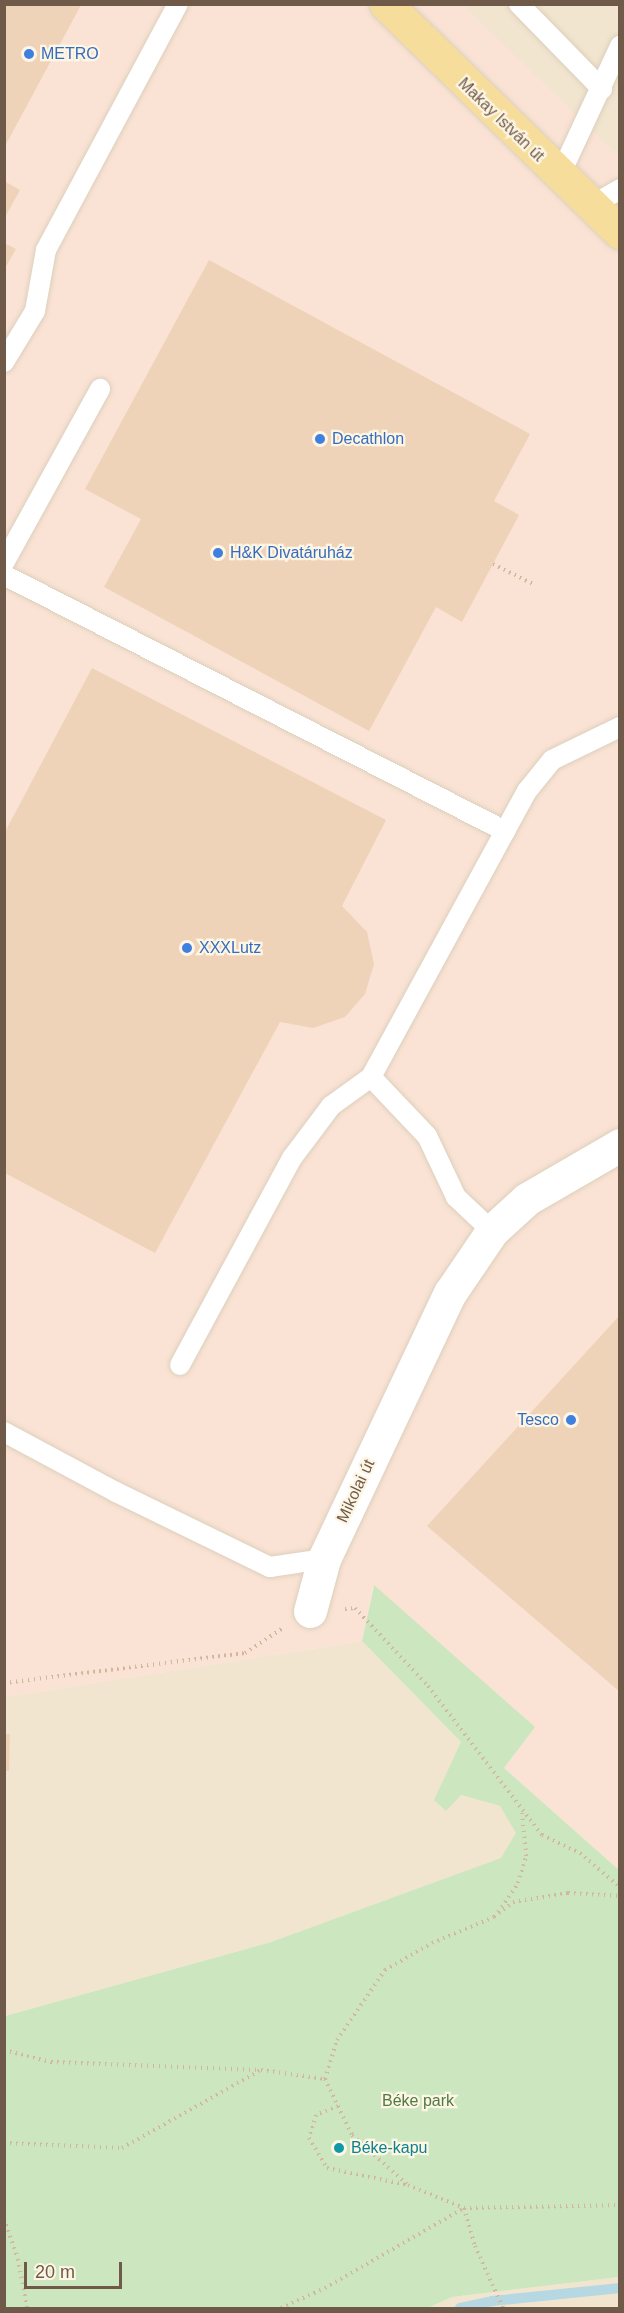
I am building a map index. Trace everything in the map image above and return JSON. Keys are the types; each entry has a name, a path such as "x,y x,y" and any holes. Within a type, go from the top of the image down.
{"main road":[{"name":"Makay István út","path":"386,4 559,177 620,232"}],"street":[{"name":"Mikolai út","path":"310,1611 324,1559 450,1293 492,1231 545,1186 620,1145"}],"lane":[{"path":"4,362 35,311 46,250 178,4"},
{"path":"519,4 602,88"},
{"path":"559,177 620,46"},
{"path":"591,206 620,189"},
{"path":"4,563 100,389"},
{"path":"4,575 505,831"},
{"path":"180,1365 292,1158 331,1106 371,1077 527,791 552,760 620,727"},
{"path":"371,1077 428,1136 456,1197 492,1231"},
{"path":"4,1432 116,1492 270,1567 324,1559"}],"path":[{"path":"493,564 533,584"},
{"path":"4,1683 245,1653 310,1611 356,1608 428,1686 522,1812 542,1835 580,1853 620,1887"},
{"path":"494,1917 518,1882 526,1856 522,1812"},
{"path":"408,2185 352,2135 325,2079 337,2040 385,1970 432,1943 494,1917 513,1902 568,1893 620,1896"},
{"path":"4,2050 51,2061 261,2070 325,2079"},
{"path":"4,2143 122,2148 261,2070"},
{"path":"338,2106 316,2115 309,2138 327,2168 408,2185 464,2208 620,2205"},
{"path":"464,2208 475,2246 503,2308"},
{"path":"281,2308 325,2288 464,2208"},
{"path":"4,2219 18,2259 27,2308"}],"shaded area":[{"path":"5,5 463,5 619,156 619,1870 504,1768 534,1727 373,1586 362,1641 5,1697"},
{"path":"463,5 619,5 619,156 567,109"},
{"path":"362,1641 461,1742 461,1795 500,1806 517,1832 502,1858 271,1942 5,2016 5,1697"},
{"path":"619,2277 619,2308 428,2308 452,2297"}],"green space":[{"name":"Béke park","path":"374,1585 535,1727 504,1768 619,1870 619,2277 452,2297 428,2308 5,2308 5,2016 271,1942 501,1858 516,1833 500,1806 461,1795 446,1811 434,1800 461,1742 362,1641"}],"building":[{"name":"METRO","path":"4,5 81,5 4,148"},
{"path":"4,181 20,190 4,219"},
{"path":"4,243 16,249 4,270"},
{"name":"Decathlon","path":"209,260 530,434 494,501 519,515 462,622 436,607 369,731 104,587 141,519 85,489"},
{"name":"XXXLutz","path":"92,668 386,820 342,906 367,932 374,964 365,994 345,1017 313,1028 280,1022 155,1253 5,1173 5,832"},
{"name":"Tesco","path":"620,1315 620,1692 427,1526"},
{"path":"4,1734 10,1734 9,1771 4,1771"}],"waterway":[{"path":"460,2308 492,2301 620,2288"}],"place":[{"name":"METRO","path":"29,54"},
{"name":"Decathlon","path":"320,439"},
{"name":"H&K Divatáruház","path":"218,553"},
{"name":"XXXLutz","path":"187,948"},
{"name":"Tesco","path":"571,1420"},
{"name":"Béke-kapu","path":"339,2148"}]}
